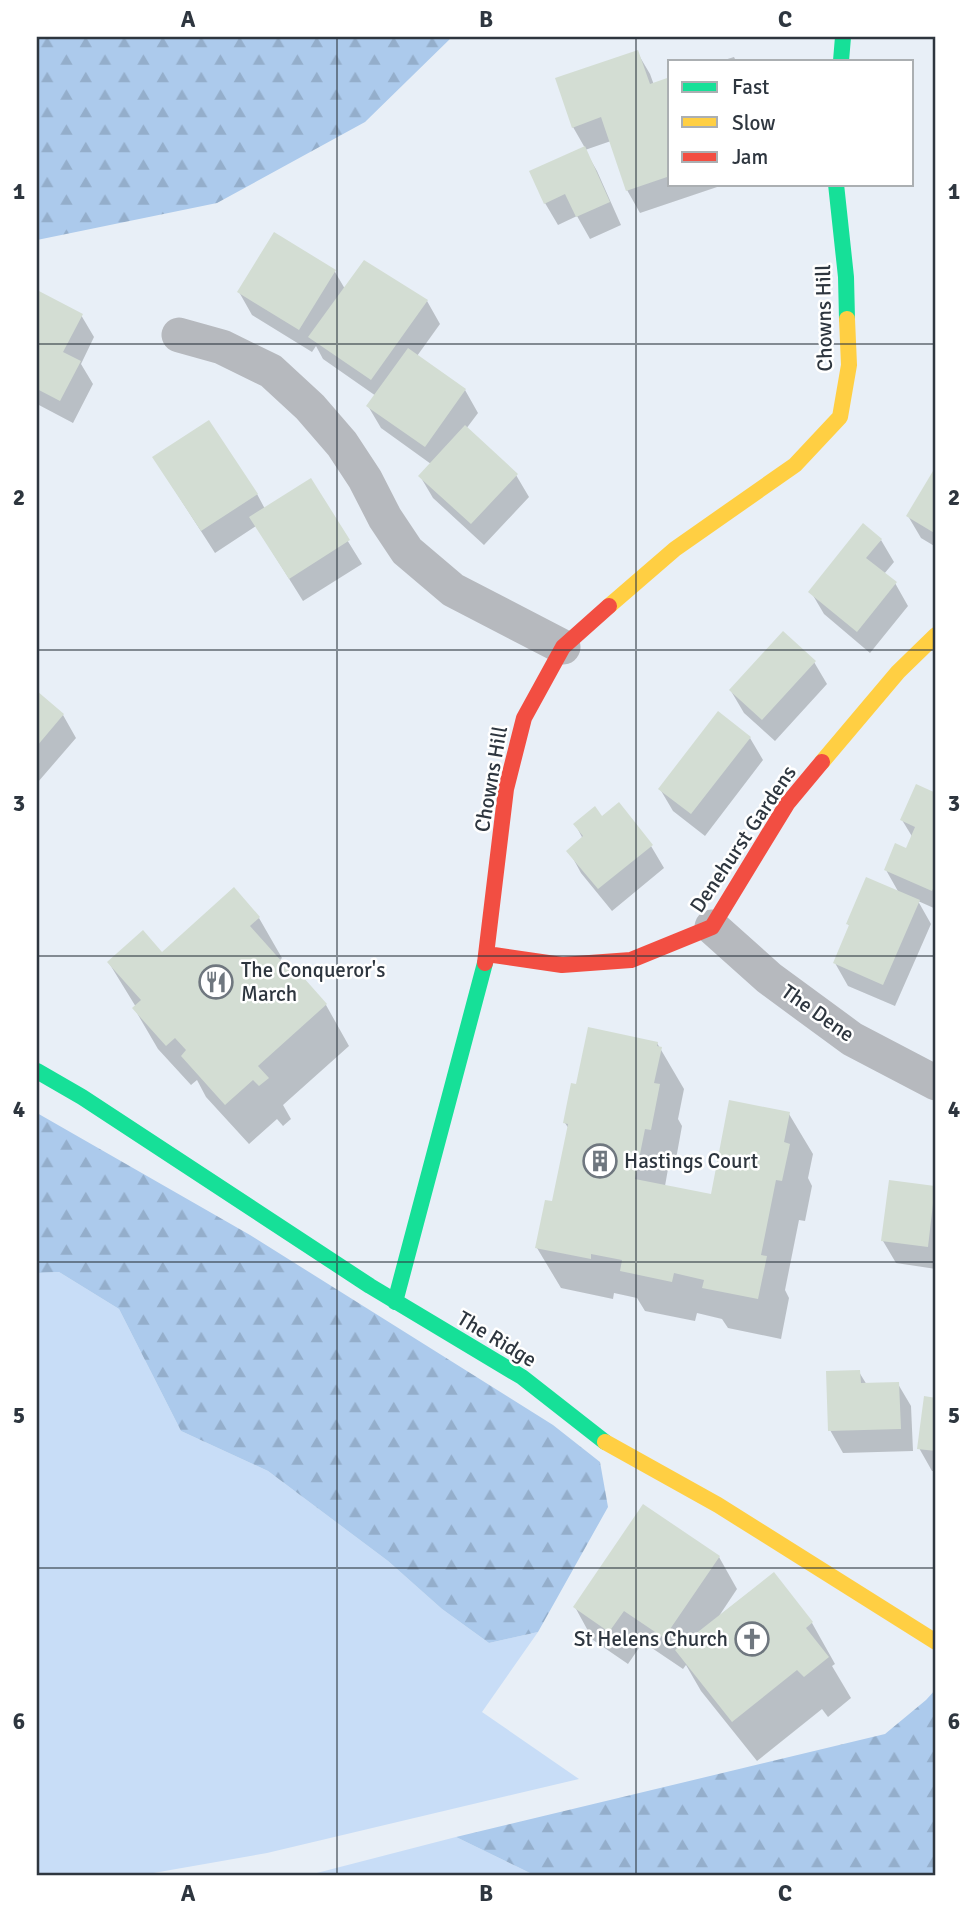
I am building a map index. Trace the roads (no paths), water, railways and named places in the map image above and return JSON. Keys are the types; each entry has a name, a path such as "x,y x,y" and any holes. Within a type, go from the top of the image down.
{"street":[{"path":"841,60 843,37"},
{"name":"Chowns Hill","path":"396,1302 404,1262 487,954 506,789 524,718 563,647 675,549 795,465 840,417 849,365 846,276 836,186"},
{"path":"179,335 222,347 271,371 310,407 342,444 407,551 453,590 563,647"},
{"name":"Denehurst Gardens","path":"487,954 562,965 631,960 712,927 786,804 898,672 936,635"},
{"name":"The Dene","path":"712,927 769,978 852,1039 936,1083"},
{"name":"The Ridge","path":"37,1070 396,1302 522,1377 603,1441 718,1505 936,1642"}],"place":[{"name":"The Conqueror's March","path":"216,982"},
{"name":"Hastings Court","path":"600,1161"},
{"name":"St Helens Church","path":"752,1639"}]}
